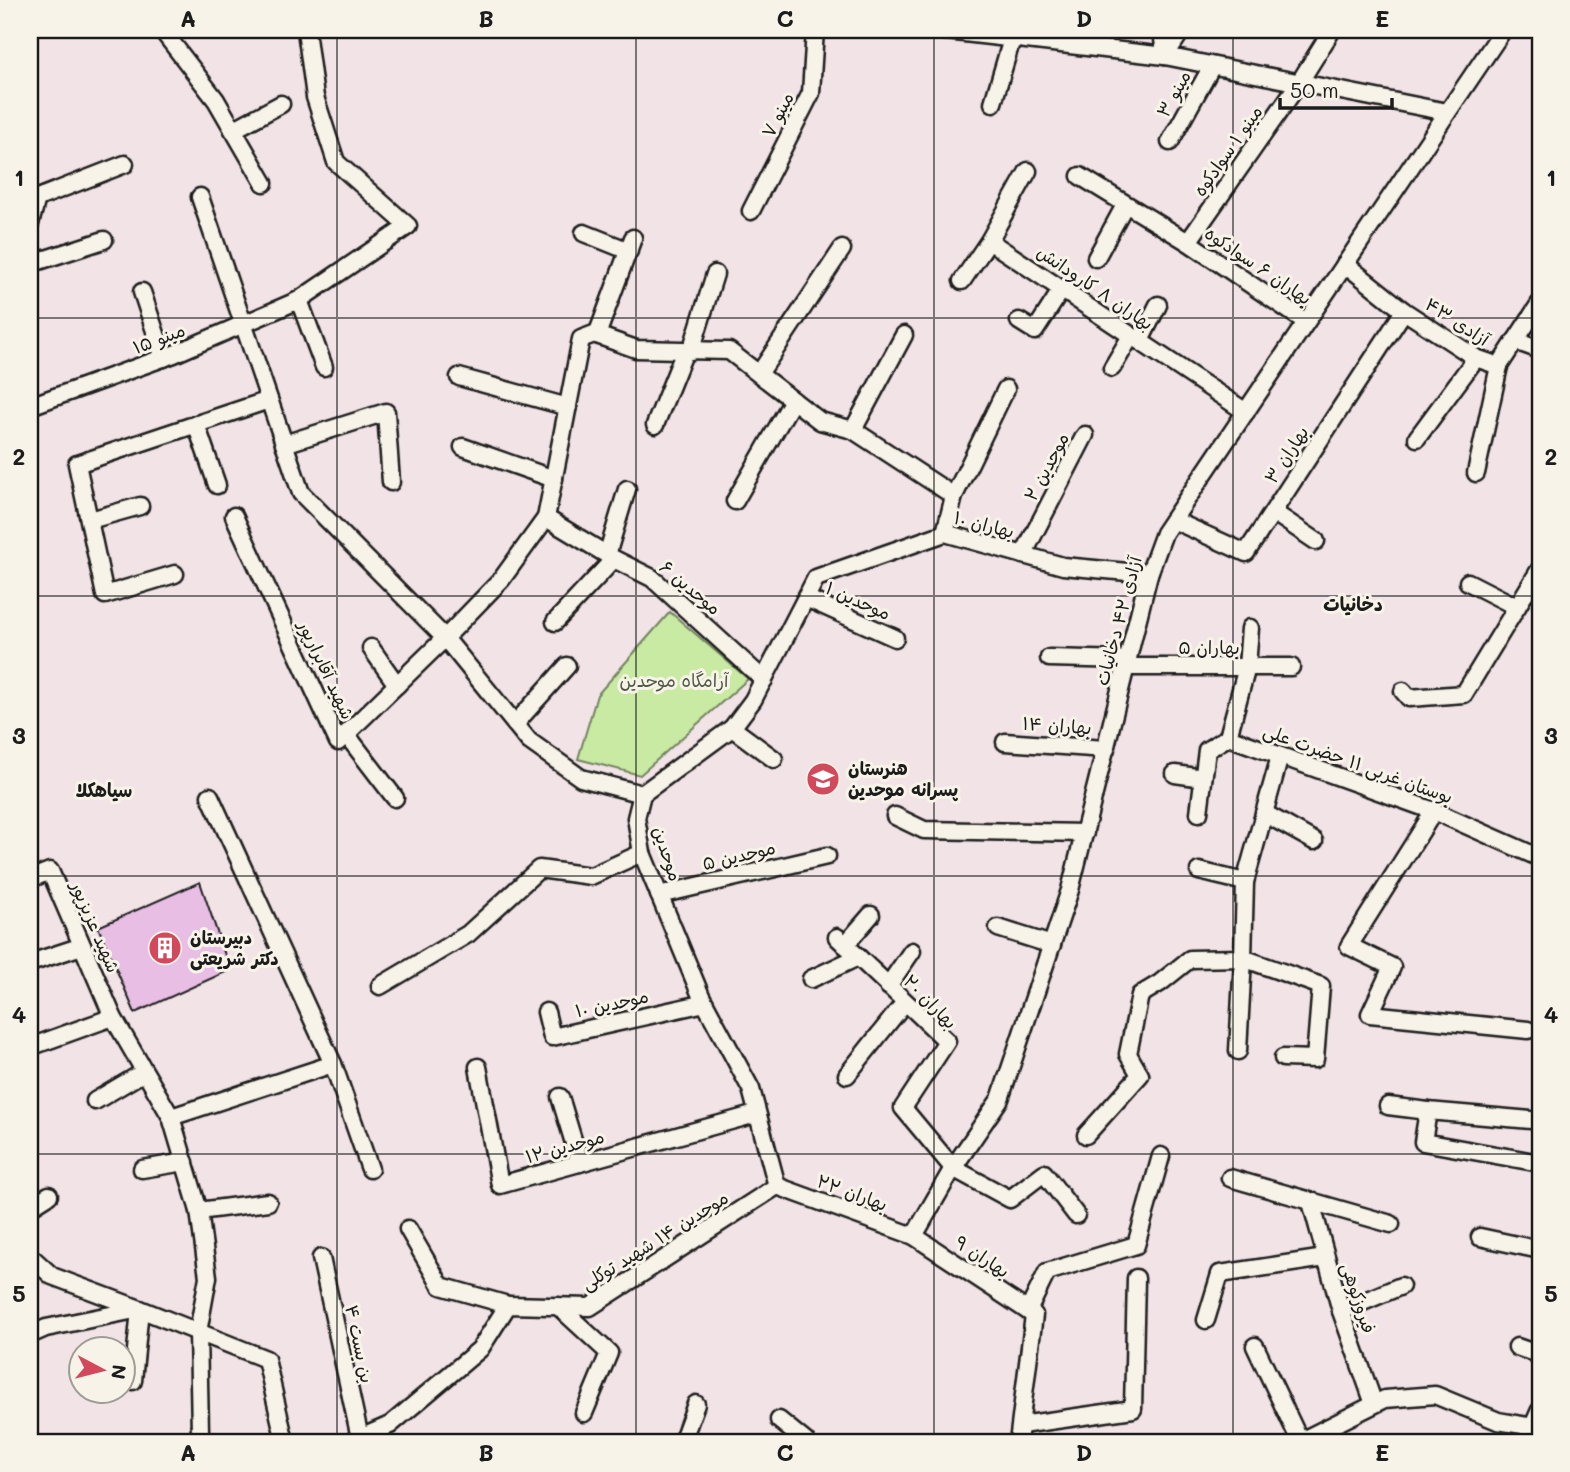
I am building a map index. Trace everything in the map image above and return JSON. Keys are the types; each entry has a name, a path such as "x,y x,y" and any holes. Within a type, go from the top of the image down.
{"street":[{"path":"162,30 216,100 264,183"},
{"name":"مینو ۱۵","path":"30,406 164,358 299,300 408,226 336,162 315,96 306,30"},
{"name":"مینو ۷","path":"751,211 811,93 815,30"},
{"path":"937,30 1012,38 1035,35 1165,57 1447,112"},
{"path":"1162,30 1165,57"},
{"path":"1165,57 1182,30"},
{"name":"مینو ۱ سوادکوه","path":"1188,242 1299,83 1332,30"},
{"name":"آزادی ۴۲ دخانیات","path":"914,1236 953,1168 1000,1099 1070,890 1149,574 1164,533 1503,30"},
{"path":"993,103 1012,38"},
{"name":"مینو ۳","path":"1170,142 1212,66"},
{"path":"233,131 281,104"},
{"path":"30,224 33,199 125,164"},
{"path":"962,281 989,241 1028,171"},
{"name":"بهاران ۶ سوادکوه","path":"1080,176 1188,242 1306,322"},
{"path":"200,197 301,493 445,638 529,741 581,778 642,794 733,728 753,700 806,598"},
{"path":"1096,258 1125,205"},
{"path":"584,233 631,244 595,334"},
{"path":"30,264 104,240"},
{"name":"بهاران ۸ کارودانش","path":"989,241 1246,412"},
{"path":"759,374 842,249"},
{"name":"آزادی ۴۳","path":"1345,264 1404,311 1476,358 1499,366 1540,303"},
{"path":"655,425 688,351 715,274"},
{"path":"1019,321 1035,331 1062,289"},
{"path":"142,292 164,358"},
{"path":"299,300 324,367"},
{"path":"1112,368 1158,305"},
{"name":"بهاران ۳","path":"1174,520 1246,553 1404,311"},
{"path":"546,518 581,338 595,334 636,348 729,351 820,421 853,430 954,496"},
{"path":"853,430 904,335"},
{"path":"1515,341 1540,350"},
{"path":"1418,438 1476,358"},
{"path":"1476,473 1499,366"},
{"path":"459,377 568,407"},
{"path":"946,533 954,496 1006,389"},
{"path":"176,574 106,595 78,464 270,400"},
{"path":"735,501 793,400"},
{"path":"284,444 386,412 391,482"},
{"path":"196,424 217,485"},
{"name":"موحدین ۲","path":"1023,555 1085,435"},
{"path":"463,447 554,479"},
{"path":"555,622 611,557 627,489"},
{"path":"90,520 140,506"},
{"path":"1273,512 1317,541"},
{"name":"شهید آقابرارپور","path":"234,516 338,742 501,580 546,518"},
{"name":"موحدین ۶","path":"546,518 652,578 764,680"},
{"name":"بهاران ۱۰","path":"806,598 816,578 946,533 1063,566 1149,574"},
{"path":"1403,691 1409,698 1464,694 1540,569"},
{"path":"1468,582 1517,607"},
{"name":"موحدین ۱","path":"806,598 895,638"},
{"path":"1199,813 1207,750 1228,737 1247,667 1250,628"},
{"path":"371,648 397,684"},
{"name":"بهاران ۵","path":"1049,658 1291,667"},
{"path":"515,724 567,666"},
{"path":"733,728 774,759"},
{"path":"346,734 395,798"},
{"name":"بوستان غربی ۱۱ حضرت علی","path":"1228,737 1434,811 1540,858"},
{"name":"بهاران ۱۴","path":"1006,742 1106,749"},
{"path":"1238,1051 1245,882 1280,755"},
{"path":"1175,774 1203,778"},
{"name":"موحدین","path":"642,794 636,818 642,853 705,1003 751,1089 777,1186"},
{"path":"210,796 333,1064 370,1169"},
{"path":"1434,811 1349,946 1392,967 1370,1014 1528,1030"},
{"path":"1264,813 1314,841"},
{"path":"895,816 924,830 1085,833"},
{"path":"380,986 468,934 539,869 591,876 642,853"},
{"name":"موحدین ۵","path":"659,895 827,856"},
{"name":"شهید عزیزپور","path":"30,879 50,871 113,1017 171,1117 185,1162 199,1211 208,1277 198,1332 200,1432 194,1442"},
{"path":"1199,871 1245,882"},
{"name":"بهاران ۲۰","path":"871,915 841,941 947,1041 903,1108 953,1168"},
{"path":"998,928 1052,945"},
{"path":"30,963 82,946"},
{"path":"888,986 912,951"},
{"path":"811,979 858,957"},
{"path":"1086,1135 1140,1075 1128,1054 1140,995 1190,959 1242,958 1321,986 1315,1059 1283,1058"},
{"path":"847,1075 905,1002"},
{"name":"موحدین ۱۰","path":"546,1012 552,1037 705,1003"},
{"path":"30,1047 113,1017"},
{"path":"171,1117 333,1064"},
{"name":"موحدین ۱۲","path":"478,1067 500,1185 756,1114"},
{"path":"95,1101 144,1072"},
{"path":"560,1097 580,1163"},
{"path":"1388,1106 1531,1120"},
{"path":"1428,1111 1423,1142 1540,1163"},
{"path":"1018,1442 1034,1315 1028,1311 1047,1272 1136,1245 1161,1156"},
{"path":"142,1170 185,1162"},
{"path":"953,1168 1010,1199 1044,1173 1076,1215"},
{"path":"1230,1178 1391,1224"},
{"name":"بهاران ۲۲","path":"777,1186 914,1236"},
{"name":"موحدین ۱۴ شهید توکلی","path":"408,1229 441,1286 508,1305 590,1307 777,1186"},
{"path":"30,1207 49,1195"},
{"path":"199,1211 268,1202"},
{"name":"فیروزکوهی","path":"1311,1202 1341,1311 1374,1404"},
{"name":"بهاران ۹","path":"914,1236 1028,1311"},
{"path":"1480,1237 1540,1250"},
{"path":"30,1256 52,1276 266,1359 285,1442"},
{"name":"بن بست ۴","path":"321,1258 358,1441"},
{"path":"1206,1320 1220,1274 1325,1258"},
{"path":"1021,1425 1133,1409 1136,1278"},
{"path":"1341,1311 1401,1286"},
{"path":"358,1441 390,1425 480,1349 508,1305"},
{"path":"558,1306 609,1353 584,1413"},
{"path":"30,1335 46,1328 140,1309"},
{"path":"136,1350 140,1309"},
{"path":"1255,1346 1300,1442 1385,1399 1435,1395 1533,1433 1540,1410"},
{"path":"1517,1347 1540,1355"},
{"path":"682,1442 696,1404"},
{"path":"779,1420 806,1442"}],"green space":[{"name":"آرامگاه موحدین","path":"670,612 748,679 640,775 578,759 597,695"}],"building":[{"name":"دبیرستان دکتر شریعتی","path":"200,882 230,970 135,1013 98,927"}],"place":[{"name":"هنرستان پسرانه موحدین","path":"823,779"},
{"name":"دبیرستان دکتر شریعتی","path":"165,948"}],"district":[{"name":"دخانیات","path":"1353,604"},
{"name":"سیاهکلا","path":"104,790"}]}
